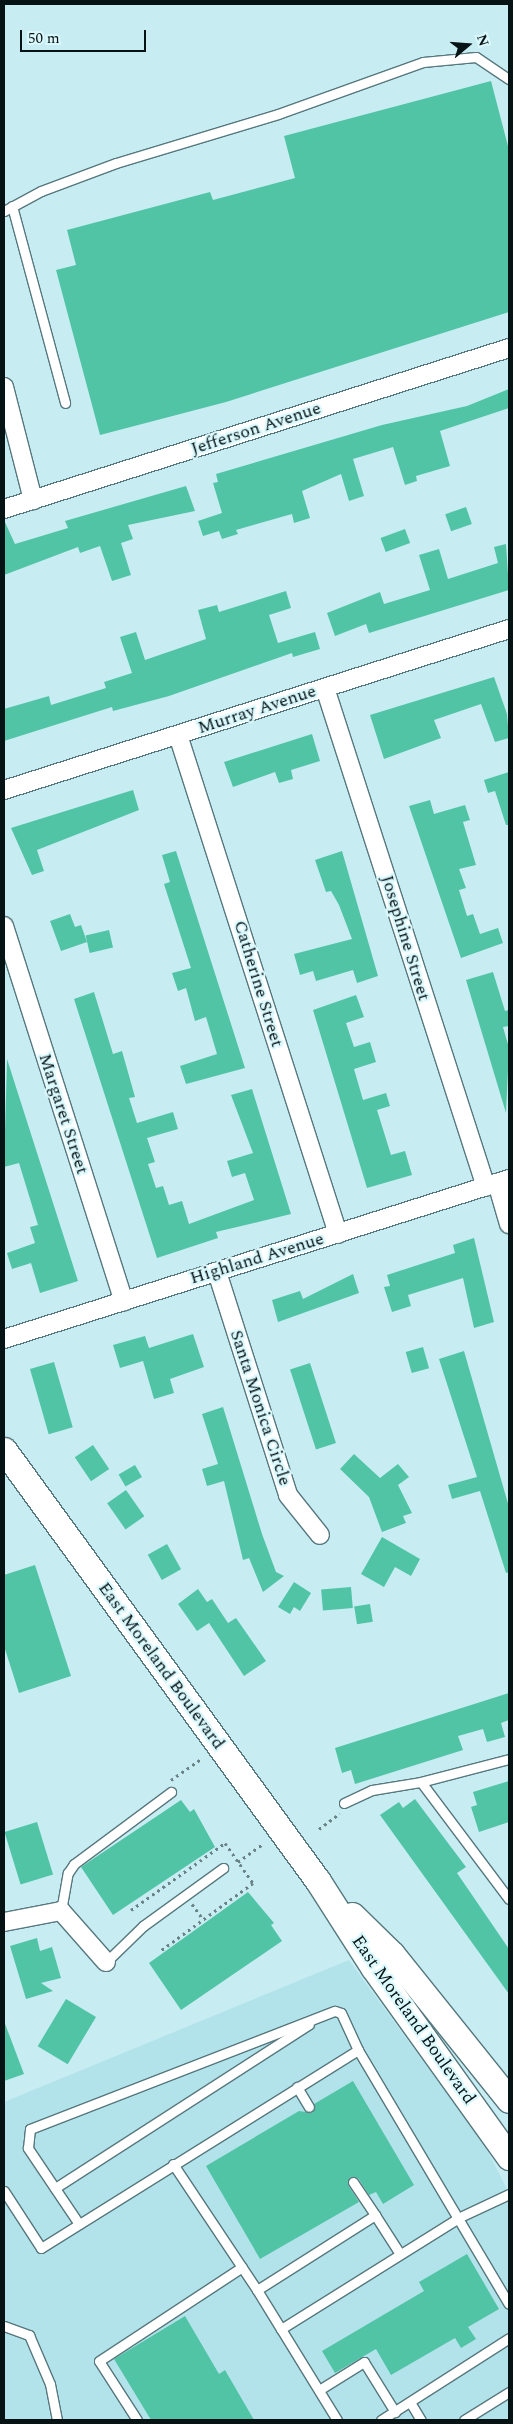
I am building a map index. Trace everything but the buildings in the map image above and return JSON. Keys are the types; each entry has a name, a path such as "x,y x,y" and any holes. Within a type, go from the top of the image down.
{"main road":[{"name":"East Moreland Boulevard","path":"4,1450 318,1881 372,1967 509,2157"},
{"name":"East Moreland Boulevard","path":"318,1881 392,1954 509,2100"}],"street":[{"name":"Jefferson Avenue","path":"4,509 509,348"},
{"path":"4,387 33,500"},
{"name":"Murray Avenue","path":"4,790 509,630"},
{"name":"Josephine Street","path":"325,688 497,1183 509,1224"},
{"name":"Catherine Street","path":"178,735 338,1234"},
{"name":"Margaret Street","path":"4,926 124,1301"},
{"name":"Highland Avenue","path":"4,1339 497,1183"},
{"name":"Santa Monica Circle","path":"217,1272 288,1495 320,1535"},
{"path":"4,1922 61,1911 106,1962"}],"lane":[{"path":"65,403 8,209 116,163 278,114 422,62 476,57 509,79"},
{"path":"344,1803 372,1790 421,1782 509,1759"},
{"path":"421,1782 509,1899"},
{"path":"61,1911 68,1873 74,1864 172,1792"},
{"path":"106,1962 143,1926 224,1868"},
{"path":"55,2188 326,2013"},
{"path":"79,2224 28,2148 30,2129 326,2013 342,2013 358,2050 460,2217 509,2304"},
{"path":"4,2191 41,2248 358,2050"},
{"path":"297,2087 309,2107"},
{"path":"173,2164 257,2290 337,2420"},
{"path":"354,2182 400,2254"},
{"path":"281,2329 460,2217 509,2194"},
{"path":"257,2290 374,2215"},
{"path":"137,2420 99,2360 242,2267"},
{"path":"4,2326 30,2334 50,2384 57,2420"},
{"path":"381,2420 509,2338"},
{"path":"319,2390 364,2362 395,2412"},
{"path":"464,2420 509,2392"},
{"path":"410,2402 421,2420"}],"path":[{"path":"319,1829 344,1810 344,1803"},
{"path":"238,1862 264,1843"},
{"path":"174,1879 180,1886"},
{"path":"199,1913 203,1919"}],"shaded area":[{"path":"349,1960 484,2144 509,2193 509,2420 4,2420 4,2102"}]}
